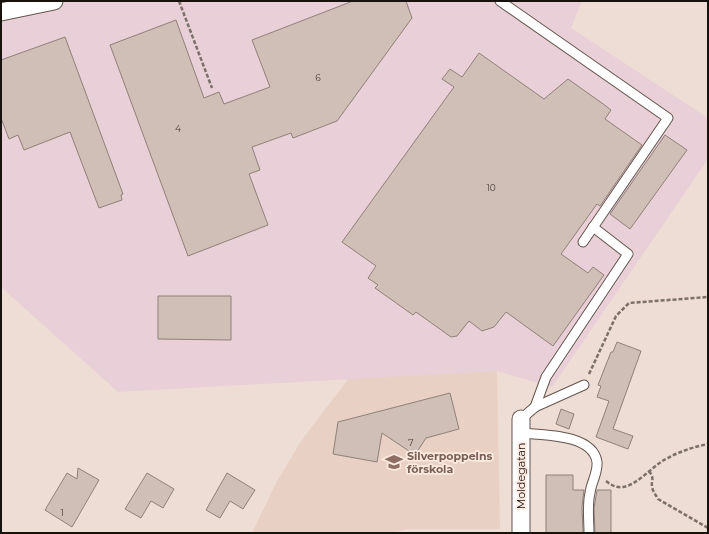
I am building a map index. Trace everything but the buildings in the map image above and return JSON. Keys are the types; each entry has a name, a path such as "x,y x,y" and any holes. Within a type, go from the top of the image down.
{"street":[{"path":"1,12 54,1"},
{"name":"Moldegatan","path":"521,426 521,533"}],"lane":[{"path":"500,1 668,118 583,242"},
{"path":"589,533 590,493 596,473 597,462 592,452 586,444 521,426 535,407 546,377 628,254 594,227"},
{"path":"535,407 584,385"}],"path":[{"path":"179,1 212,88"},
{"path":"584,385 616,316 628,303 708,297"},
{"path":"596,473 612,486 623,487 632,484 663,460 694,447 708,444"},
{"path":"649,471 653,479 652,486 654,494 658,499 708,528"}],"shaded area":[{"path":"1,1 582,1 571,28 708,118 708,159 552,387 497,371 118,392 1,287"},
{"name":"Silverpoppelns förskola","path":"497,371 500,529 408,529 392,533 252,533 276,483 301,441 349,378"}],"place":[{"name":"Silverpoppelns förskola","path":"394,462"}]}
